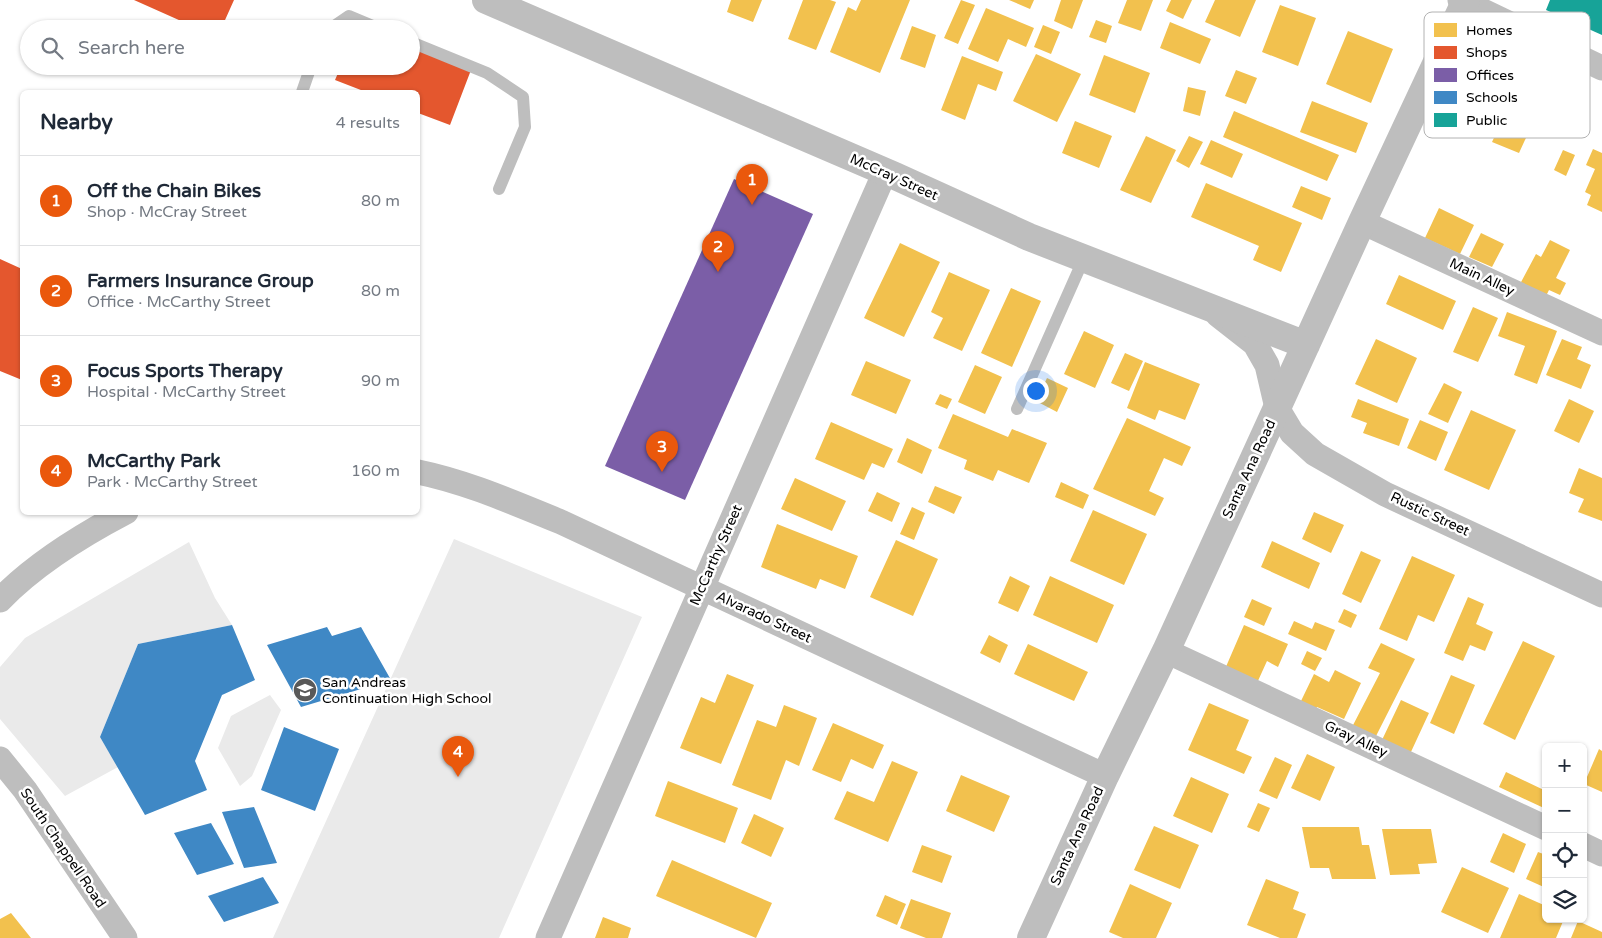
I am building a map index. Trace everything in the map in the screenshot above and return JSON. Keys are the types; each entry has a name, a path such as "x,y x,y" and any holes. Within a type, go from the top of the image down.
{"street":[{"name":"McCray Street","path":"486,0 885,172 1030,237 1306,345"},
{"path":"1464,1 1485,12"},
{"path":"1590,62 1602,68"},
{"name":"Santa Ana Road","path":"1031,938 1105,776 1166,651 1424,88"},
{"name":"McCarthy Street","path":"548,938 885,172"},
{"name":"Main Alley","path":"1362,222 1602,333"},
{"name":"Rustic Street","path":"1206,306 1255,344 1267,365 1277,408 1292,433 1315,454 1385,494 1602,595"},
{"name":"Alvarado Street","path":"420,472 445,478 552,518 1105,776"},
{"path":"0,600 14,586 46,561 120,515"},
{"name":"Gray Alley","path":"1166,651 1542,826"},
{"name":"South Chappell Road","path":"0,759 25,790 125,938"},
{"path":"1587,847 1602,854"}],"lane":[{"path":"343,20 349,16 359,20"},
{"path":"420,46 487,73 523,97 525,126 499,189"},
{"path":"303,90 308,75"},
{"path":"1017,409 1084,258"}],"shaded area":[{"path":"454,539 642,617 499,938 273,938"},
{"path":"189,542 215,598 232,625 138,644 100,737 118,767 65,796 0,719 0,667 25,638"},
{"path":"270,695 281,710 252,776 240,786 218,748 231,716"}],"building: Homes":[{"path":"731,0 762,0 753,22 727,12"},
{"path":"803,0 830,0 836,2 816,50 788,39"},
{"path":"861,0 910,0 880,73 830,52 848,7 856,11"},
{"path":"961,0 975,5 958,44 944,38"},
{"path":"1009,0 1034,0 1030,9"},
{"path":"1061,0 1083,0 1072,29 1054,21"},
{"path":"1127,0 1153,0 1141,31 1118,23"},
{"path":"1171,0 1192,0 1183,19 1166,11"},
{"path":"1215,0 1256,0 1240,37 1205,22"},
{"path":"1280,5 1316,18 1298,66 1262,52"},
{"path":"986,8 1034,28 1026,47 1008,39 998,62 968,49"},
{"path":"1096,20 1112,26 1106,43 1089,37"},
{"path":"1170,22 1211,39 1200,64 1160,48"},
{"path":"1043,25 1060,32 1051,54 1034,47"},
{"path":"912,26 936,35 925,68 900,59"},
{"path":"1348,31 1393,49 1371,103 1326,84"},
{"path":"1036,54 1081,74 1057,122 1013,101"},
{"path":"1104,55 1150,73 1135,113 1089,95"},
{"path":"962,56 1003,72 996,91 978,84 965,120 941,110"},
{"path":"1236,70 1257,78 1246,104 1225,96"},
{"path":"1188,87 1206,91 1200,116 1183,111"},
{"path":"1312,101 1368,123 1356,153 1300,132"},
{"path":"1234,111 1339,155 1327,181 1223,137"},
{"path":"1075,121 1112,136 1099,168 1062,153"},
{"path":"1146,136 1176,150 1151,203 1120,190"},
{"path":"1189,136 1203,142 1189,168 1176,161"},
{"path":"1494,138 1526,138 1519,153 1492,142"},
{"path":"1211,140 1243,154 1232,178 1200,164"},
{"path":"1593,149 1602,153 1602,212 1587,205 1591,195 1585,192 1595,169 1586,165"},
{"path":"1563,150 1575,155 1566,176 1554,170"},
{"path":"1206,183 1302,223 1281,272 1253,260 1259,246 1191,217"},
{"path":"1301,186 1331,198 1322,220 1292,207"},
{"path":"1439,208 1474,225 1460,254 1425,238"},
{"path":"1481,233 1504,244 1492,267 1469,257"},
{"path":"1550,240 1570,250 1556,278 1566,283 1560,295 1549,290 1546,296 1520,284 1536,254 1541,257"},
{"path":"900,243 940,262 904,337 864,318"},
{"path":"949,272 990,290 962,351 933,338 943,318 931,312"},
{"path":"1399,275 1456,301 1443,330 1386,304"},
{"path":"1011,288 1041,301 1012,367 981,353"},
{"path":"1473,307 1498,318 1478,362 1453,352"},
{"path":"1507,312 1557,331 1537,384 1514,375 1525,346 1498,336"},
{"path":"1084,331 1114,345 1095,388 1064,374"},
{"path":"1376,339 1417,358 1397,403 1355,384"},
{"path":"1562,339 1582,347 1577,359 1591,365 1581,389 1546,375"},
{"path":"1125,353 1143,361 1129,391 1111,383"},
{"path":"866,361 911,380 896,414 851,395"},
{"path":"1145,362 1200,384 1185,420 1159,410 1155,420 1127,408"},
{"path":"975,365 1002,377 985,414 958,402"},
{"path":"1047,378 1068,388 1057,412 1036,401"},
{"path":"1444,383 1462,392 1448,423 1428,414"},
{"path":"940,394 952,399 947,409 935,404"},
{"path":"1358,399 1409,419 1399,446 1363,433 1367,423 1351,417"},
{"path":"1569,399 1594,411 1579,443 1554,431"},
{"path":"1471,410 1516,430 1489,490 1444,470"},
{"path":"953,414 1008,437 1012,429 1047,443 1029,483 998,470 993,481 964,469 967,460 938,448"},
{"path":"1127,418 1191,447 1182,466 1164,458 1149,491 1164,498 1155,516 1093,489"},
{"path":"1420,420 1448,432 1436,461 1407,448"},
{"path":"831,422 893,449 884,468 872,463 864,480 815,459"},
{"path":"907,438 932,450 922,474 897,462"},
{"path":"1579,468 1602,478 1602,521 1578,512 1584,499 1569,493"},
{"path":"795,478 846,501 832,531 781,509"},
{"path":"1061,482 1089,495 1083,509 1055,497"},
{"path":"935,486 962,497 954,514 928,502"},
{"path":"877,492 900,503 892,522 868,511"},
{"path":"912,507 925,513 914,540 900,534"},
{"path":"1093,510 1147,534 1124,585 1070,561"},
{"path":"1314,512 1344,525 1331,553 1302,539"},
{"path":"777,524 858,556 845,589 820,579 816,589 761,567"},
{"path":"896,540 938,559 913,616 870,597"},
{"path":"1272,541 1320,563 1309,589 1261,567"},
{"path":"1361,551 1381,560 1361,603 1342,594"},
{"path":"1412,556 1455,575 1434,622 1418,615 1407,641 1379,629"},
{"path":"1010,576 1030,586 1018,612 998,603"},
{"path":"1050,576 1114,605 1097,643 1033,615"},
{"path":"1468,597 1484,604 1476,624 1493,632 1485,651 1470,645 1463,661 1444,653"},
{"path":"1252,599 1272,608 1264,626 1244,617"},
{"path":"1344,609 1357,615 1351,628 1338,622"},
{"path":"1294,621 1312,629 1315,622 1335,630 1326,651 1288,634"},
{"path":"1244,625 1288,644 1278,667 1267,661 1257,683 1225,669"},
{"path":"989,635 1008,645 1000,663 980,653"},
{"path":"1523,641 1555,656 1515,740 1483,724"},
{"path":"1381,643 1415,659 1374,740 1351,729 1380,673 1368,668"},
{"path":"1028,644 1088,672 1074,701 1014,674"},
{"path":"1307,651 1322,658 1315,671 1301,664"},
{"path":"1335,670 1361,683 1344,719 1317,707 1316,709 1301,701 1314,674 1329,682"},
{"path":"727,674 754,685 721,764 680,748 701,697 715,703"},
{"path":"1451,675 1475,685 1454,734 1430,723"},
{"path":"1401,700 1429,713 1410,754 1382,740"},
{"path":"1209,703 1249,720 1236,750 1252,757 1244,774 1188,750"},
{"path":"784,705 817,718 799,766 786,760 771,800 732,785 757,720 776,727"},
{"path":"833,723 884,745 873,769 851,759 841,782 812,770"},
{"path":"1599,749 1602,751 1602,792 1587,785 1587,777"},
{"path":"1307,754 1335,767 1320,801 1291,788"},
{"path":"1275,757 1292,765 1277,799 1259,791"},
{"path":"892,761 918,772 888,842 834,819 847,791 874,802"},
{"path":"1506,772 1542,789 1542,807 1499,787"},
{"path":"961,775 1010,796 994,832 946,811"},
{"path":"1191,777 1229,794 1212,833 1173,816"},
{"path":"668,781 738,808 725,843 655,816"},
{"path":"1258,803 1270,808 1259,832 1247,827"},
{"path":"754,814 784,828 771,857 741,843"},
{"path":"1154,826 1199,845 1180,889 1134,870"},
{"path":"1302,827 1359,827 1362,845 1369,845 1376,879 1332,879 1329,868 1310,868"},
{"path":"1382,829 1431,829 1437,863 1418,864 1420,874 1390,875"},
{"path":"1503,833 1526,844 1514,873 1490,862"},
{"path":"922,845 952,856 942,883 912,872"},
{"path":"1538,852 1542,854 1542,886 1526,879"},
{"path":"672,860 772,903 756,938 656,896"},
{"path":"1462,867 1509,888 1488,933 1441,912"},
{"path":"1266,879 1299,892 1293,909 1306,914 1297,938 1280,938 1247,925"},
{"path":"1130,884 1172,903 1156,938 1123,938 1109,932"},
{"path":"1519,894 1542,904 1542,923 1562,923 1556,938 1500,938"},
{"path":"885,895 906,904 897,925 876,916"},
{"path":"911,899 951,913 942,938 926,938 900,928"},
{"path":"11,913 31,938 0,938 0,919"},
{"path":"603,917 631,928 628,938 595,938"},
{"path":"1577,923 1582,923 1602,932 1602,938 1571,938"}],"building: Shops":[{"path":"134,0 234,0 225,20 179,20"},
{"path":"420,50 471,70 450,125 420,114 420,90 361,90 335,80 337,75 420,75"},
{"path":"0,259 20,268 20,379 0,371"}],"building: Offices":[{"path":"734,179 813,214 685,500 605,466"}],"building: Schools":[{"path":"232,625 255,680 222,695 195,761 207,790 145,815 100,737 138,644"},
{"path":"327,627 332,636 361,627 391,680 301,707 267,645"},
{"path":"284,727 339,749 315,811 261,790"},
{"path":"254,807 277,863 244,868 222,812"},
{"path":"211,823 234,864 197,875 174,833"},
{"path":"263,877 279,903 224,922 208,896"}],"building: Public":[{"path":"1550,0 1602,0 1602,35 1590,30 1590,12 1550,12 1546,10"}],"place":[{"name":"Off the Chain Bikes","path":"752,205"},
{"name":"Farmers Insurance Group","path":"718,272"},
{"name":"Focus Sports Therapy","path":"662,472"},
{"name":"San Andreas Continuation High School","path":"305,690"},
{"name":"McCarthy Park","path":"458,777"}]}
